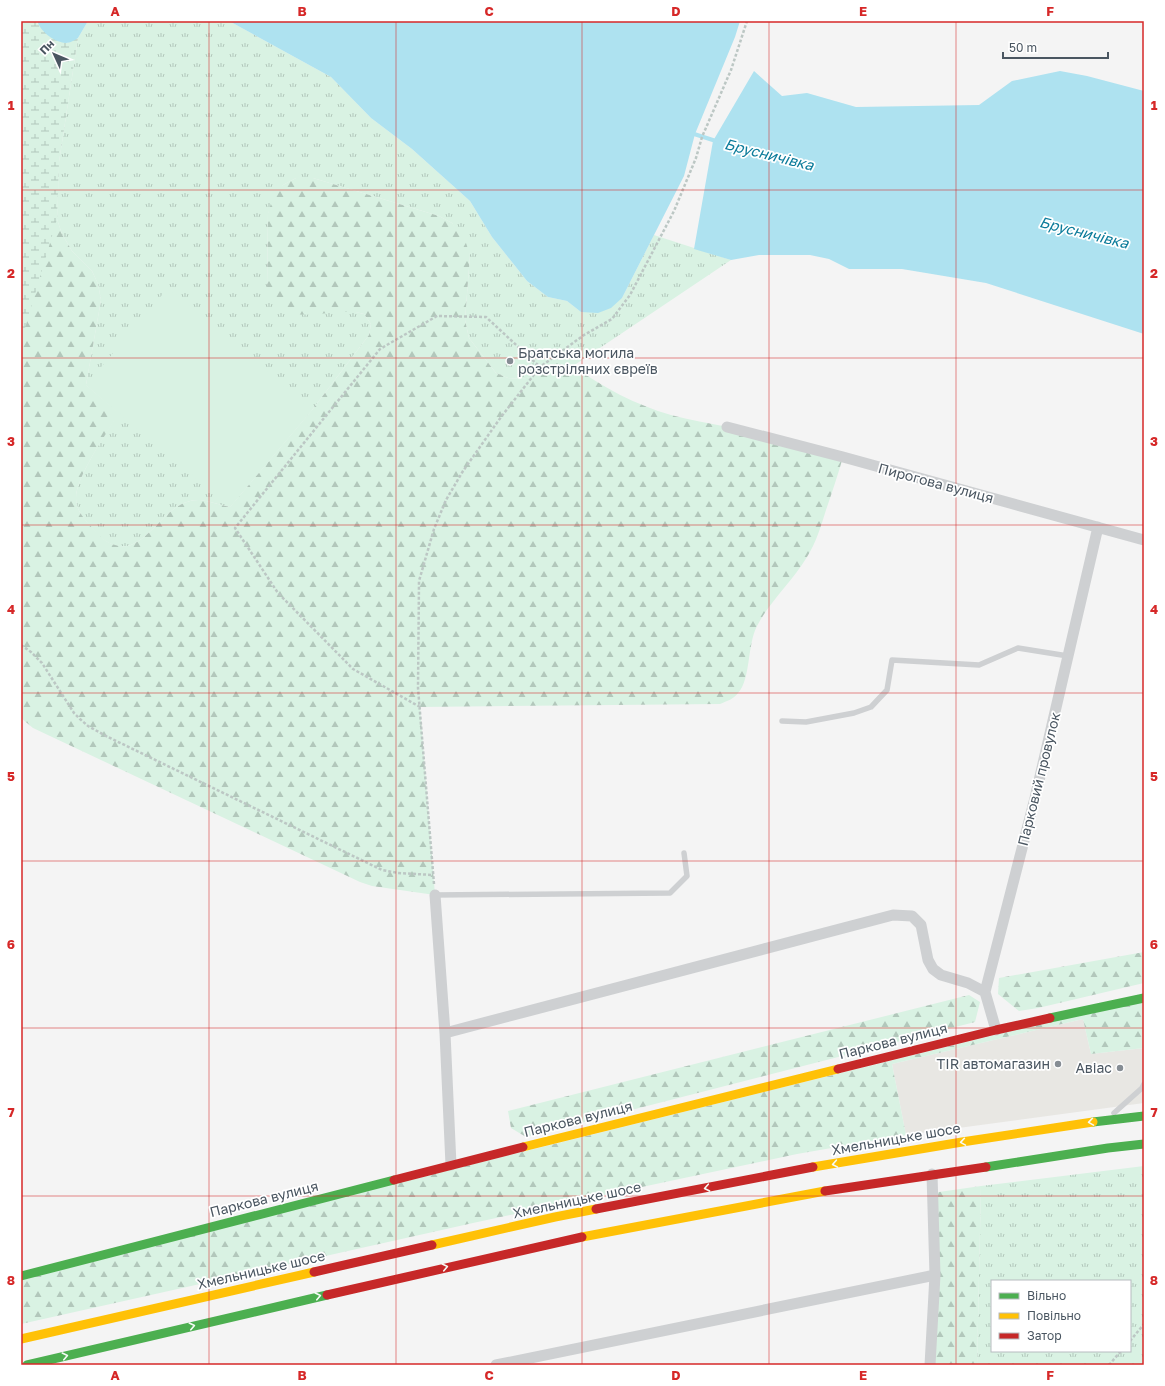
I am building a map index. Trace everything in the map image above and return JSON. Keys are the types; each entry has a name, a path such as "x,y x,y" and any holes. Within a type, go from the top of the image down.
{"main road":[{"name":"Паркова вулиця","path":"21,1276 452,1165 996,1030 1144,998"},
{"name":"Хмельницьке шосе","path":"21,1339 555,1217 807,1168 962,1142 1107,1120 1144,1116"},
{"path":"27,1365 560,1241 812,1193 1108,1148 1144,1144"}],"street":[{"name":"Пирогова вулиця","path":"727,427 1144,540"},
{"name":"Парковий провулок","path":"985,992 1035,798 1098,527"},
{"path":"435,895 445,1033 452,1165"},
{"path":"445,1033 894,915 912,916 920,925 928,960 933,969 941,975 968,982 985,992 996,1030"},
{"path":"930,1365 935,1274 932,1174"},
{"path":"496,1365 935,1274"}],"lane":[{"path":"782,721 806,722 854,713 871,707 887,690 892,660 979,665 1018,648 1068,656"},
{"path":"435,895 670,893 687,876 684,853"},
{"path":"1107,1120 1142,1088 1144,1084"}],"path":[{"path":"435,895 418,688 419,581 434,529 446,500 463,471 501,417 540,367 584,335 612,319 630,295 674,211 696,158 702,137 731,70 748,21"},
{"path":"420,707 353,669 278,593 235,528 380,349 437,316 486,317 540,367"},
{"path":"21,645 42,663 74,713 88,726 382,870 433,876"},
{"path":"1131,1339 1144,1324"},
{"path":"1109,1365 1120,1352"}],"shaded area":[{"path":"1083,1019 1091,1054 1144,1048 1144,1103 906,1135 892,1064"}],"green space":[{"path":"21,21 37,21 37,23 67,43 78,38 59,162 57,219 21,342"},
{"path":"88,21 229,21 331,77 371,118 412,149 470,201 492,237 527,281 548,297 567,301 581,312 622,298 654,235 731,260 573,366 522,379 508,378 496,373 469,338 465,320 470,255 452,223 439,216 313,178 296,178 283,185 268,213 267,291 364,314 371,324 369,335 312,410 230,507 200,500 187,502 175,508 138,541 131,545 117,546 109,543 98,535 81,514 78,509 76,499 77,490 86,468 118,413 86,385 101,300 98,284 92,271 72,251 62,234 57,219 59,162 78,38"},
{"path":"21,143 59,162 57,219 62,234 72,251 92,271 98,284 101,300 86,385 119,413 86,468 77,490 76,499 78,509 81,514 105,540 117,546 131,545 147,535 175,508 193,500 208,501 230,507 312,410 369,335 371,324 364,314 353,312 315,314 290,313 280,310 272,303 267,291 268,213 273,197 283,185 296,178 313,178 439,216 452,223 465,240 470,255 465,320 469,338 496,373 508,378 522,379 573,366 620,395 658,411 678,417 728,427 843,457 813,546 795,575 768,608 757,626 745,679 738,693 720,704 420,707 435,895 372,886 360,882 33,728 21,718"},
{"path":"168,288 312,410 230,507 86,385"},
{"path":"1144,952 1144,983 1038,1008 1019,1011 998,994 999,978"},
{"path":"969,995 980,1002 975,1022 526,1137 511,1128 508,1111"},
{"path":"1144,998 1144,1048 1091,1054 1083,1019 892,1064 906,1135 797,1154 473,1223 21,1324 21,1276"},
{"path":"1144,1166 1144,1365 977,1365 981,1186"},
{"path":"981,1186 977,1365 930,1365 932,1193"}],"water":[{"path":"37,21 88,21 78,38 66,43 57,41 48,36"},
{"path":"229,21 740,21 735,37 695,134 684,176 622,298 611,308 598,313 581,312 567,301 548,297 527,281 492,237 470,201 412,149 371,118 331,77"},
{"path":"754,71 782,96 807,93 856,107 979,105 1012,81 1060,71 1087,76 1144,91 1144,334 986,283 902,269 849,269 829,259 810,255 759,255 731,260 694,249 713,141"}],"waterway":[{"name":"Брусничівка","path":"691,133 719,142"}],"traffic: fast":[{"path":"1050,1018 1144,998"},
{"path":"1093,1122 1144,1116"},
{"path":"986,1167 1108,1148 1144,1144"},
{"path":"21,1276 394,1180"},
{"path":"27,1365 327,1295"}],"traffic: slow":[{"path":"523,1147 838,1069"},
{"path":"813,1167 1093,1122"},
{"path":"582,1237 825,1191"},
{"path":"432,1245 596,1209"},
{"path":"21,1339 314,1272"}],"traffic: jam":[{"path":"838,1069 1050,1018"},
{"path":"394,1180 523,1147"},
{"path":"596,1209 813,1167"},
{"path":"825,1191 986,1167"},
{"path":"327,1295 582,1237"},
{"path":"314,1272 432,1245"}],"place":[{"name":"Братська могила розстріляних євреїв","path":"510,361"},
{"name":"TIR автомагазин","path":"1058,1064"},
{"name":"Авіас","path":"1120,1068"}]}
